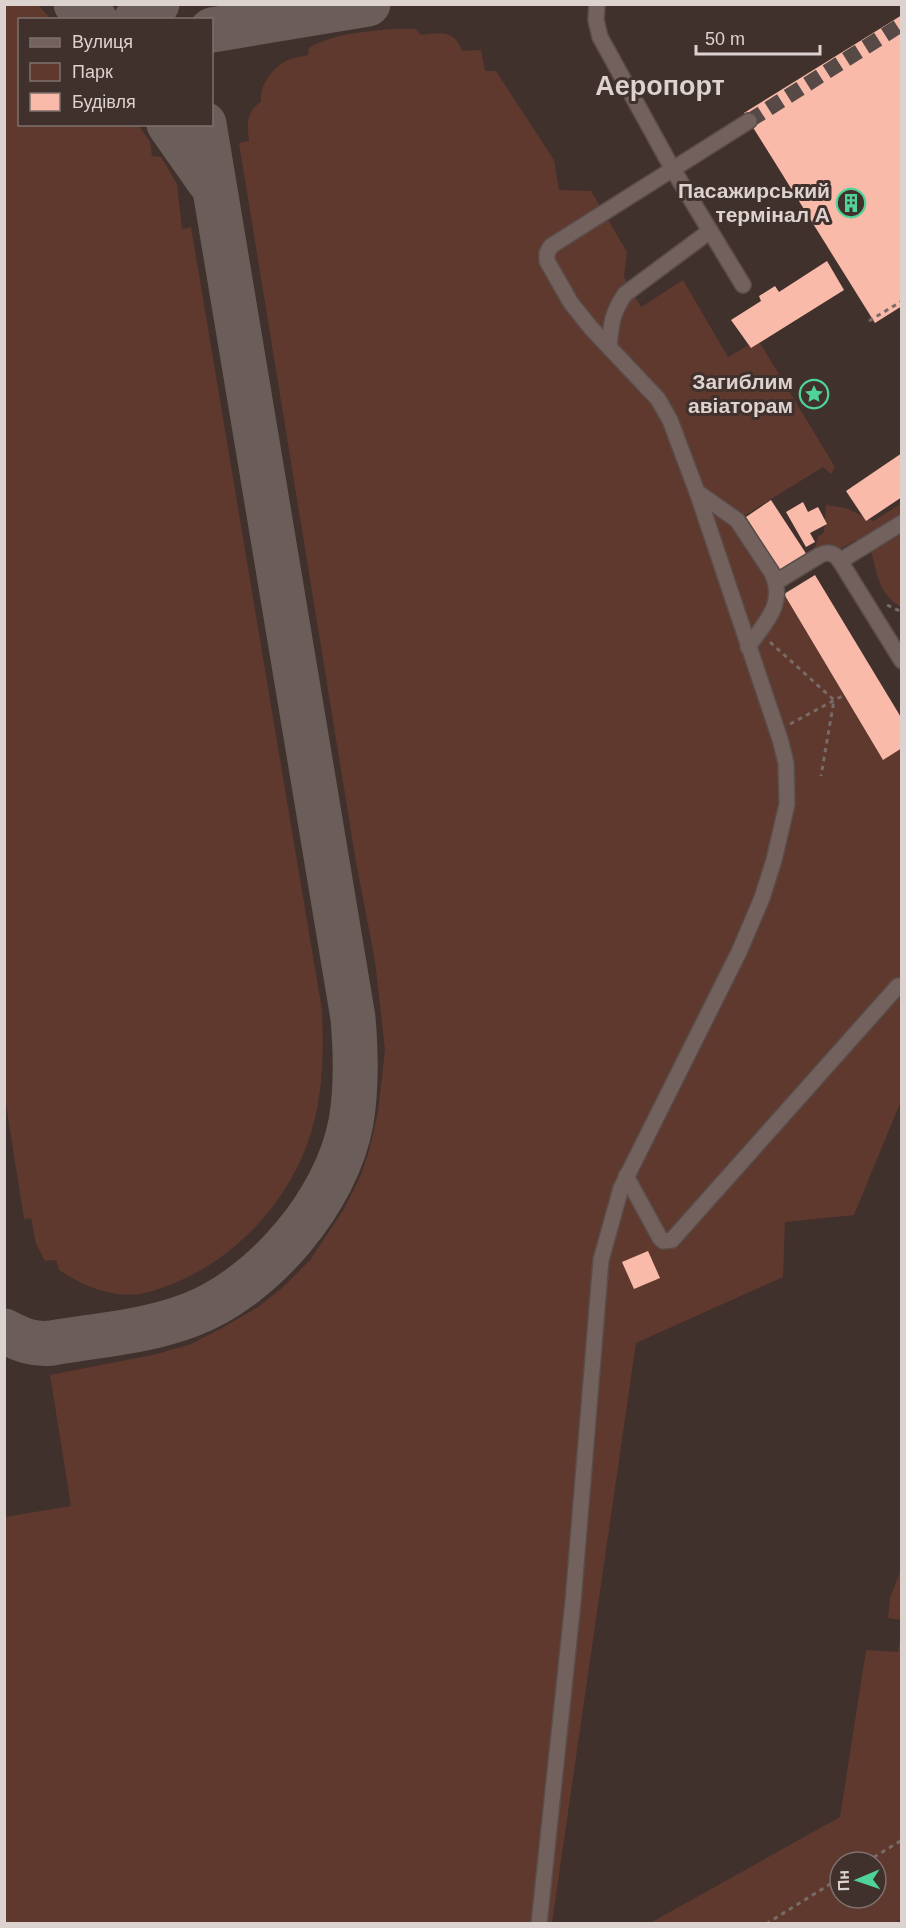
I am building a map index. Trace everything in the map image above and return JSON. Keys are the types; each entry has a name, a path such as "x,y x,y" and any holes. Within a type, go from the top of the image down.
{"lane":[{"path":"597,4 596,20 600,37 672,168 743,285"},
{"path":"539,1923 573,1602 599,1279 611,1220 626,1176 739,952 762,898 774,860 787,804 786,763 777,731 677,436 658,399 571,303 548,261 547,253 550,246 749,121"},
{"path":"609,347 611,321 625,294 710,231"},
{"path":"697,492 736,520 776,582 778,596 773,611 748,646"},
{"path":"840,561 902,523"},
{"path":"776,582 826,552 833,554 840,561 902,661"},
{"path":"626,1176 660,1238 663,1241 672,1240 898,986"}],"path":[{"path":"869,321 902,301"},
{"path":"758,632 834,700"},
{"path":"777,731 844,695"},
{"path":"821,776 834,700"},
{"path":"886,1850 902,1840"},
{"path":"766,1923 828,1885"}],"green space":[{"path":"4,5 38,5 50,18 18,18 18,126 139,126 150,141 152,156 161,157 177,184 182,229 191,227 322,1010 323,1044 319,1095 307,1145 297,1168 271,1209 255,1228 218,1259 175,1283 140,1294 118,1294 98,1290 59,1270 56,1260 45,1261 36,1244 31,1218 24,1219 5,1098"},
{"path":"416,29 421,35 446,34 455,39 462,51 481,50 485,71 496,71 554,160 559,190 591,191 627,252 624,277 641,307 683,280 728,357 749,345 751,348 760,343 835,467 831,474 823,467 744,516 783,575 784,594 882,759 901,748 901,1101 854,1215 785,1222 783,1277 636,1343 552,1923 5,1924 5,1517 71,1506 50,1375 157,1354 191,1344 258,1307 282,1288 310,1260 344,1209 361,1175 378,1111 385,1050 375,961 356,862 239,143 249,141 250,114 261,102 262,90 267,79 279,65 308,55 309,48 329,39 349,34"},
{"path":"901,504 901,607 893,602 882,588 869,543 856,540 836,551 815,548 818,537 824,532 826,505 846,508 873,521"},
{"path":"901,1569 902,1620 888,1618 890,1598"},
{"path":"901,1633 901,1919 894,1924 650,1923 840,1817 866,1650 898,1652"}],"building":[{"name":"Пасажирський термінал A","path":"902,15 902,306 875,323 744,113"},
{"path":"827,261 844,290 751,348 731,320 761,301 759,296 775,286 779,292"},
{"path":"902,453 902,497 866,521 846,491"},
{"path":"771,500 809,558 783,575 746,517"},
{"path":"803,502 808,512 818,507 827,524 810,533 815,542 806,547 786,512"},
{"path":"815,575 902,719 902,748 883,760 784,594"},
{"path":"648,1251 660,1278 634,1289 622,1262"}],"taxiway":[{"path":"76,4 93,18"},
{"path":"139,18 153,10 157,4"},
{"path":"213,30 368,4"},
{"path":"170,126 209,181"},
{"path":"4,1331 27,1341 52,1343 173,1321 218,1302 270,1262 313,1210 343,1152 351,1122 355,1070 353,1018 204,126"}],"tunnel":[{"path":"749,121 902,24"}],"place":[{"name":"Пасажирський термінал A","path":"851,203"},
{"name":"Загиблим авіаторам","path":"814,394"}],"district":[{"name":"Аеропорт","path":"660,86"}]}
